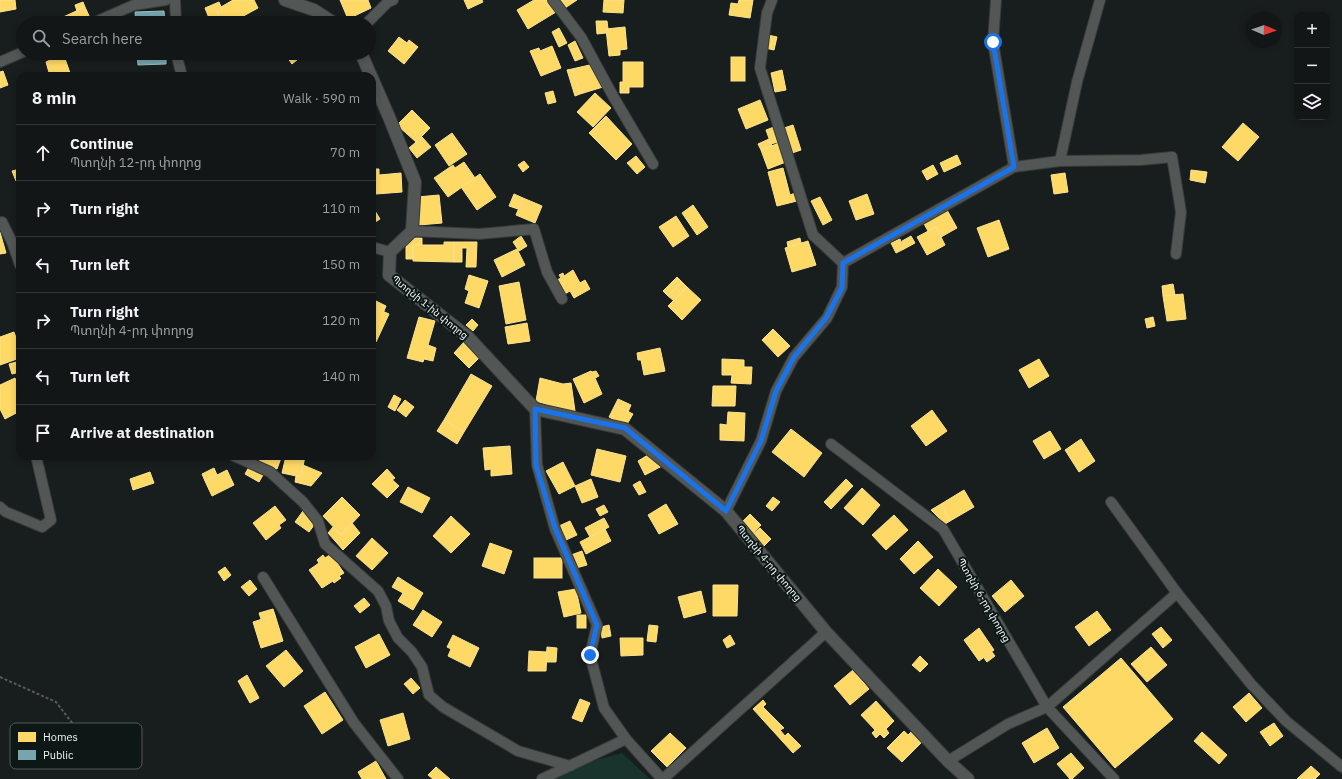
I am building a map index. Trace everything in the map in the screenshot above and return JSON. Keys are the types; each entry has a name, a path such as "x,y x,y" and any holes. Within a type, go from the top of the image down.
{"street":[{"path":"109,16 134,5 166,0"},
{"path":"175,0 176,16"},
{"path":"285,0 286,2 314,10 323,16"},
{"path":"374,16 388,2 393,0"},
{"path":"553,0 581,36 613,96 653,164"},
{"path":"726,511 761,441 776,391 794,357 826,318 842,288 843,263 813,235 760,68 767,13 772,0"},
{"path":"996,0 993,42 1014,167"},
{"path":"1060,161 1077,82 1100,0"},
{"path":"0,62 16,55"},
{"path":"178,60 181,72"},
{"path":"364,60 369,72"},
{"path":"376,89 415,182 412,231 390,252 376,248"},
{"path":"843,263 1014,167 1060,161 1141,160 1172,157 1181,212 1176,254"},
{"path":"0,223 2,222 16,254"},
{"path":"412,231 479,234 534,229 547,272 562,299"},
{"name":"Պտղնի 1-ին փողոց","path":"390,252 389,275 468,338 535,409"},
{"path":"535,409 536,465 555,528 597,625 590,655 604,708 626,738 662,779 826,632"},
{"name":"Պտղնի 4-րդ փողոց","path":"535,409 625,428 726,511 826,632 948,761 968,779"},
{"name":"Պտղնի 6-րդ փողոց","path":"831,444 943,529 1047,707 1114,779"},
{"path":"0,507 6,512 42,527 51,520 37,460"},
{"path":"243,460 270,472 303,502 318,521 325,544 378,591 386,606 390,621 398,638 412,652 422,667 429,695 442,707 518,751 570,766"},
{"path":"1111,502 1177,593 1252,684 1286,721 1342,767"},
{"path":"263,577 354,722 398,779"},
{"path":"948,761 1008,724 1047,707 1177,593"},
{"path":"542,779 626,738"}],"path":[{"path":"0,677 56,702 72,723"}],"green space":[{"path":"622,753 650,779 556,779 585,763"}],"building: Homes":[{"path":"0,0 15,0 16,9 0,12"},
{"path":"233,0 254,0 258,8 243,16 219,16 217,13 222,9 221,7"},
{"path":"340,0 368,0 371,8 354,16 347,16"},
{"path":"464,0 482,0 483,2 468,9"},
{"path":"534,0 548,0 556,12 528,29 517,10"},
{"path":"555,0 577,0 562,10"},
{"path":"604,0 624,0 623,13 603,12"},
{"path":"739,0 753,0 750,18 729,15 731,3 738,4"},
{"path":"83,2 85,7 77,11 75,5"},
{"path":"219,2 222,9 217,13 219,16 208,16 205,8"},
{"path":"85,7 89,16 65,16"},
{"path":"596,21 607,21 608,29 606,29 606,33 597,34"},
{"path":"625,27 627,49 620,50 620,55 609,56 606,29"},
{"path":"559,28 567,43 559,47 552,32"},
{"path":"768,35 777,37 774,50 765,48"},
{"path":"399,37 407,43 409,40 418,47 404,64 388,51"},
{"path":"575,41 583,58 575,61 568,45"},
{"path":"552,46 561,68 541,76 530,51 539,48 540,51"},
{"path":"731,57 745,57 745,81 731,81"},
{"path":"50,60 65,60 70,72 49,72 46,62"},
{"path":"289,60 297,60 292,64"},
{"path":"623,62 643,62 643,87 629,87 629,93 620,93 620,82 623,82"},
{"path":"594,64 603,87 580,94 572,69"},
{"path":"572,69 580,94 575,96 567,70"},
{"path":"782,70 786,90 775,92 771,73"},
{"path":"3,71 8,85 0,88 0,72"},
{"path":"553,91 556,102 548,104 545,93"},
{"path":"595,93 611,108 593,127 577,112"},
{"path":"760,100 768,120 746,129 738,109"},
{"path":"412,110 430,128 416,142 397,125"},
{"path":"606,116 632,144 616,160 589,133"},
{"path":"1243,123 1259,137 1238,161 1222,147"},
{"path":"793,125 801,150 792,153 784,128"},
{"path":"774,127 778,142 771,144 766,130"},
{"path":"452,133 467,154 449,166 435,145"},
{"path":"422,137 431,147 417,158 409,148"},
{"path":"769,139 772,146 761,150 758,144"},
{"path":"779,143 786,162 768,169 761,150"},
{"path":"957,155 961,164 944,172 940,163"},
{"path":"636,156 645,167 637,174 627,163"},
{"path":"524,161 529,167 523,172 518,165"},
{"path":"464,162 475,178 448,197 434,178 453,165 455,168"},
{"path":"933,165 938,174 927,180 922,171"},
{"path":"783,168 790,195 795,193 797,201 777,206 768,172"},
{"path":"376,169 379,169 379,175 401,173 402,192 376,194"},
{"path":"16,170 16,181 12,171"},
{"path":"1191,170 1207,172 1205,183 1190,180"},
{"path":"1065,173 1068,192 1054,194 1051,175"},
{"path":"480,174 496,197 477,210 461,187"},
{"path":"514,194 523,198 518,209 509,206"},
{"path":"867,194 874,214 856,220 849,201"},
{"path":"439,195 442,223 419,225 417,197"},
{"path":"820,197 832,220 823,225 811,201"},
{"path":"523,198 542,206 535,223 516,215"},
{"path":"693,205 708,227 697,235 682,213"},
{"path":"947,210 957,228 941,237 936,227 928,231 923,222"},
{"path":"376,212 380,219 376,222"},
{"path":"676,216 689,236 673,247 659,227"},
{"path":"999,220 1009,249 988,257 977,228"},
{"path":"936,227 945,245 927,255 917,237"},
{"path":"0,232 6,253 0,254"},
{"path":"521,236 527,246 519,251 513,242"},
{"path":"911,236 915,243 904,249 902,241"},
{"path":"406,238 422,238 422,245 413,245 413,259 406,259"},
{"path":"800,238 801,243 788,247 787,242"},
{"path":"900,239 904,249 896,253 891,243"},
{"path":"808,241 816,265 792,272 785,248"},
{"path":"444,242 454,242 454,262 413,261 413,245 444,245"},
{"path":"454,242 477,242 476,267 466,267 467,248 462,248 462,262 454,262"},
{"path":"517,249 525,265 502,277 494,260"},
{"path":"573,270 580,283 585,280 590,289 574,298 570,291 563,295 555,281 561,278 559,275 563,273 564,276"},
{"path":"469,275 488,281 479,308 465,303 469,291 465,289"},
{"path":"677,277 682,282 668,296 663,291"},
{"path":"519,282 526,320 506,324 499,286"},
{"path":"682,282 687,287 674,301 668,296"},
{"path":"1173,284 1175,295 1163,296 1162,286"},
{"path":"687,287 701,300 682,320 668,306"},
{"path":"1183,294 1186,319 1167,321 1163,296"},
{"path":"376,301 386,306 384,311 376,308"},
{"path":"376,308 389,314 376,342"},
{"path":"419,317 435,321 428,345 436,348 433,361 424,359 423,362 407,358"},
{"path":"1153,317 1155,326 1147,328 1145,319"},
{"path":"472,319 478,325 473,331 466,325"},
{"path":"527,323 530,341 508,344 505,327"},
{"path":"773,329 790,346 778,357 762,340"},
{"path":"14,332 16,338 16,359 0,365 0,337"},
{"path":"464,342 480,357 469,368 454,353"},
{"path":"660,348 665,371 644,375 641,360 638,360 637,353"},
{"path":"722,359 744,360 744,367 752,367 751,384 731,383 732,375 722,375"},
{"path":"1039,359 1049,376 1029,388 1019,370"},
{"path":"16,362 16,373 12,374 9,364"},
{"path":"591,371 596,371 599,376 595,378 602,394 584,403 573,379"},
{"path":"471,374 492,386 464,432 444,420"},
{"path":"15,378 16,380 16,413 5,419 0,409 0,385"},
{"path":"540,378 563,384 571,383 575,411 568,411 536,401"},
{"path":"713,386 736,386 735,406 712,406"},
{"path":"394,395 401,399 395,411 388,407"},
{"path":"618,399 631,405 628,412 615,405"},
{"path":"405,400 414,407 406,417 397,410"},
{"path":"615,405 633,414 626,426 609,417"},
{"path":"932,410 947,431 926,446 911,426"},
{"path":"728,412 745,413 744,441 720,440 720,424 727,425"},
{"path":"444,420 464,432 457,444 437,431"},
{"path":"791,429 822,453 804,477 772,452"},
{"path":"1050,431 1061,449 1044,459 1033,441"},
{"path":"1081,439 1095,461 1079,472 1065,450"},
{"path":"510,446 512,474 491,476 491,469 485,470 483,448"},
{"path":"597,449 626,456 620,482 591,475"},
{"path":"648,455 662,466 645,475 638,461"},
{"path":"260,460 280,460 277,469 259,463"},
{"path":"285,460 304,460 301,477 282,473"},
{"path":"563,462 575,486 559,494 546,471"},
{"path":"303,465 322,473 311,486 295,482 296,476 301,477"},
{"path":"249,467 263,475 259,482 245,474"},
{"path":"214,468 217,475 205,481 202,474"},
{"path":"387,469 395,478 392,480 384,472"},
{"path":"227,470 234,485 212,496 205,481"},
{"path":"150,472 154,483 133,490 130,479"},
{"path":"384,472 399,486 387,498 372,484"},
{"path":"591,479 598,497 582,503 575,486"},
{"path":"846,479 853,486 831,509 824,502"},
{"path":"640,481 646,492 639,495 633,485"},
{"path":"408,487 430,498 422,513 400,502"},
{"path":"862,488 880,505 863,525 844,508"},
{"path":"964,490 974,507 950,521 941,504"},
{"path":"342,497 360,515 341,535 323,516"},
{"path":"773,497 780,502 772,511 766,506"},
{"path":"666,504 678,524 659,534 648,515"},
{"path":"941,504 950,521 945,524 931,510"},
{"path":"604,505 608,512 600,516 596,509"},
{"path":"275,506 286,520 279,525 281,528 266,540 253,523"},
{"path":"303,511 317,521 309,532 295,522"},
{"path":"750,514 761,525 752,535 741,523"},
{"path":"894,515 908,530 886,550 872,535"},
{"path":"451,516 470,534 451,553 433,536"},
{"path":"604,518 609,527 590,537 585,528"},
{"path":"570,521 577,535 566,540 559,526"},
{"path":"352,523 360,533 343,550 328,533 333,527 341,535"},
{"path":"760,528 771,539 764,546 753,535"},
{"path":"605,529 611,541 586,554 580,542"},
{"path":"372,538 388,553 372,570 356,556"},
{"path":"918,541 933,557 914,574 900,559"},
{"path":"490,543 512,551 504,574 482,566"},
{"path":"582,551 587,565 576,568 571,555"},
{"path":"331,554 344,573 339,576 341,578 334,583 333,581 322,588 309,570 319,563 317,560 323,555 325,558"},
{"path":"534,558 562,558 562,578 534,578"},
{"path":"225,567 231,575 224,581 218,572"},
{"path":"938,569 957,587 939,606 920,588"},
{"path":"398,577 423,593 413,610 398,601 403,593 392,587"},
{"path":"250,580 257,589 249,596 241,587"},
{"path":"1011,580 1024,596 1005,612 992,596"},
{"path":"713,585 738,585 737,616 713,616"},
{"path":"576,589 581,613 564,617 558,592"},
{"path":"701,591 706,612 684,618 678,597"},
{"path":"364,598 370,605 360,613 354,606"},
{"path":"273,609 275,615 261,619 259,613"},
{"path":"423,610 442,622 432,637 413,625"},
{"path":"1097,611 1111,630 1089,646 1075,627"},
{"path":"275,615 283,641 261,648 253,622"},
{"path":"577,615 586,615 586,628 577,628"},
{"path":"609,625 611,636 602,638 601,627"},
{"path":"649,625 658,626 656,642 647,641"},
{"path":"1161,627 1172,640 1163,648 1152,634"},
{"path":"979,628 994,650 979,661 964,640"},
{"path":"379,634 390,655 366,668 355,647"},
{"path":"453,635 479,648 470,667 448,656 451,649 447,647"},
{"path":"730,635 735,644 727,648 723,640"},
{"path":"620,638 643,638 643,655 621,656"},
{"path":"547,647 557,648 556,662 546,662"},
{"path":"1151,647 1167,665 1147,682 1131,664"},
{"path":"286,650 303,671 284,687 266,666"},
{"path":"529,651 547,652 546,671 528,671"},
{"path":"992,652 995,656 987,662 984,658"},
{"path":"920,656 928,664 920,672 912,665"},
{"path":"1121,658 1173,719 1115,768 1063,707"},
{"path":"853,670 869,689 850,705 834,686"},
{"path":"247,675 259,698 250,703 238,681"},
{"path":"411,678 420,688 413,694 404,684"},
{"path":"325,692 343,720 322,734 304,706"},
{"path":"1249,693 1262,708 1246,722 1233,707"},
{"path":"580,699 590,703 582,722 572,718"},
{"path":"763,700 766,704 763,707 784,728 780,730 785,736 788,733 801,746 793,753 753,709"},
{"path":"876,701 894,721 886,729 889,733 884,738 880,734 876,738 872,733 875,730 861,715"},
{"path":"403,713 410,739 388,746 380,720"},
{"path":"1274,723 1283,736 1270,746 1260,732"},
{"path":"1047,728 1059,748 1034,763 1022,743"},
{"path":"904,731 919,745 902,762 887,748"},
{"path":"912,731 922,742 919,745 908,735"},
{"path":"1202,732 1227,755 1219,764 1194,741"},
{"path":"670,733 686,748 667,767 651,751"},
{"path":"1071,753 1084,768 1072,779 1070,779 1057,764"},
{"path":"376,761 386,779 362,779 358,772"},
{"path":"1311,766 1320,774 1315,779 1297,779"},
{"path":"436,767 450,779 433,779 428,775"}],"building: Public":[{"path":"164,11 164,16 135,16 135,12"},
{"path":"138,60 166,60 166,64 138,65"}],"route":[{"path":"590,655 597,625 555,528 536,465 535,409 625,428 726,511 761,441 776,391 794,357 826,318 842,288 843,263 1014,167 993,42"}]}
